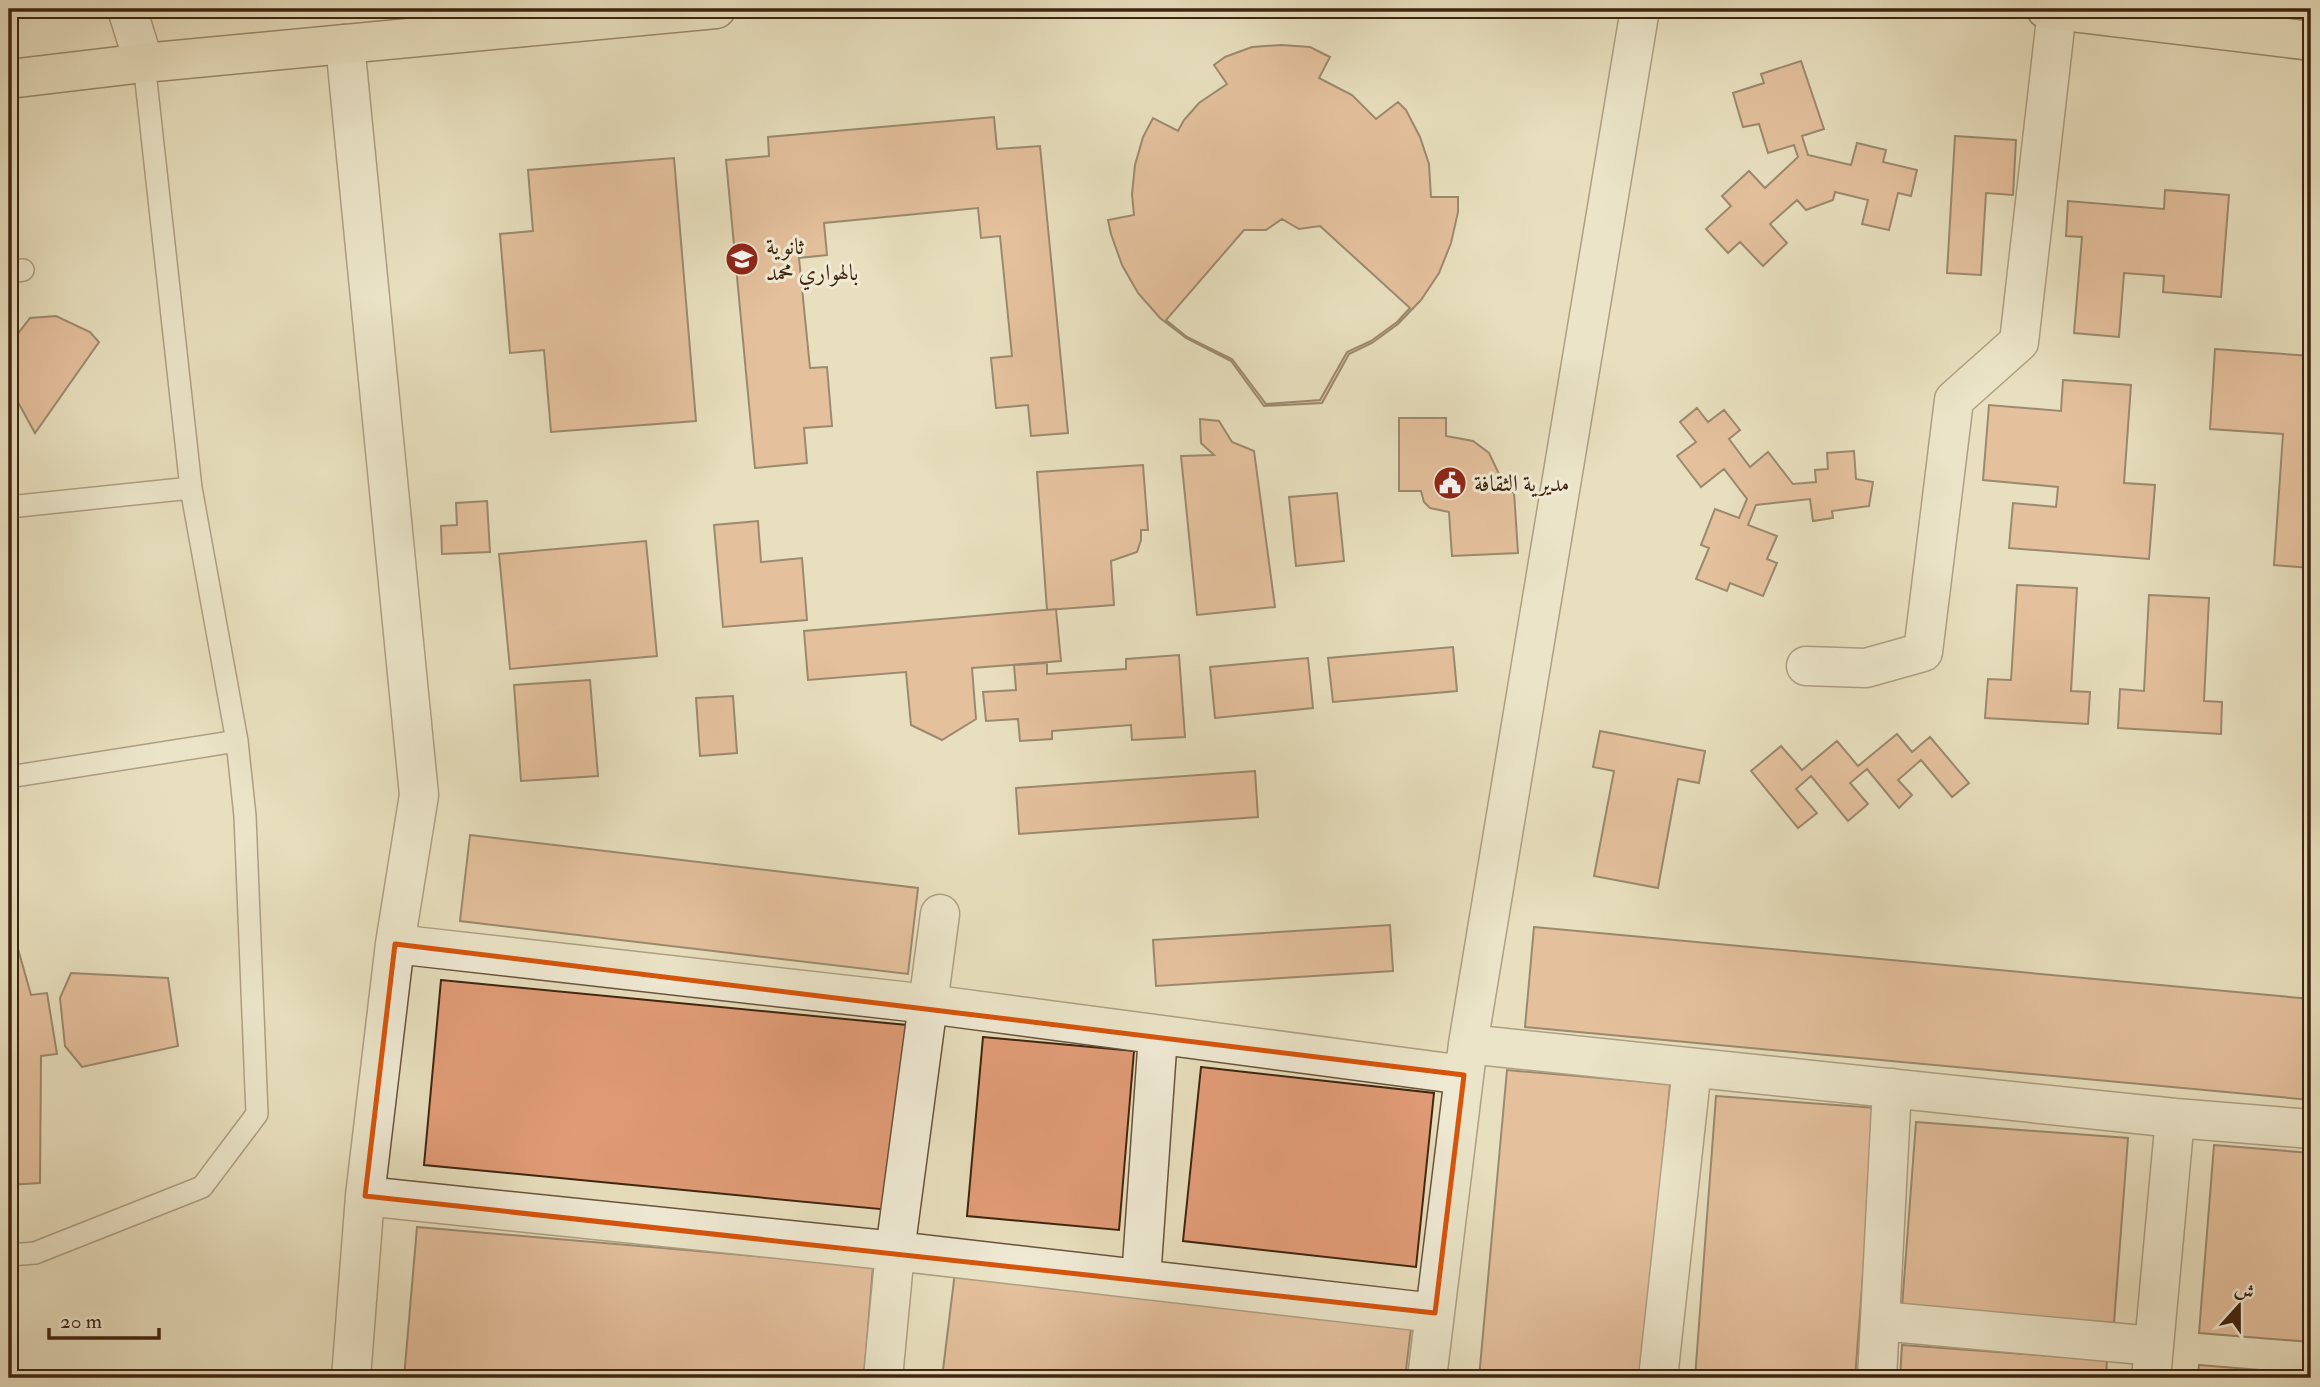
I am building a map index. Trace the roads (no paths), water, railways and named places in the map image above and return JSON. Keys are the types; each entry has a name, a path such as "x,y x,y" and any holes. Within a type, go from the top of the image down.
{"main road":[{"path":"9,79 144,63 716,9"},
{"path":"2051,9 2311,41"},
{"path":"2206,29 2311,56"}],"street":[{"path":"127,9 144,63"},
{"path":"1427,1378 1466,1059 1640,9"},
{"path":"1806,666 1866,668 1923,652 1954,400 2019,342 2051,9"},
{"path":"345,44 418,795 395,944 365,1196 351,1378"},
{"path":"883,1378 895,1251 940,914"},
{"path":"395,944 928,1004 1158,1035 1466,1059 1692,1068 2175,1118 2311,1129"},
{"path":"1141,1279 1158,1035"},
{"path":"1658,1378 1692,1068"},
{"path":"1877,1378 1892,1088"},
{"path":"1880,1321 2153,1362 2175,1118"},
{"path":"365,1196 895,1251 1435,1313"}],"lane":[{"path":"9,1255 35,1253 202,1187 257,1114 245,817 237,741 191,488 144,63"},
{"path":"9,507 191,488"},
{"path":"9,777 237,741"}],"place":[{"name":"ثانوية بالهواري محمد","path":"742,259"},
{"name":"مديرية الثقافة","path":"1450,483"}]}
